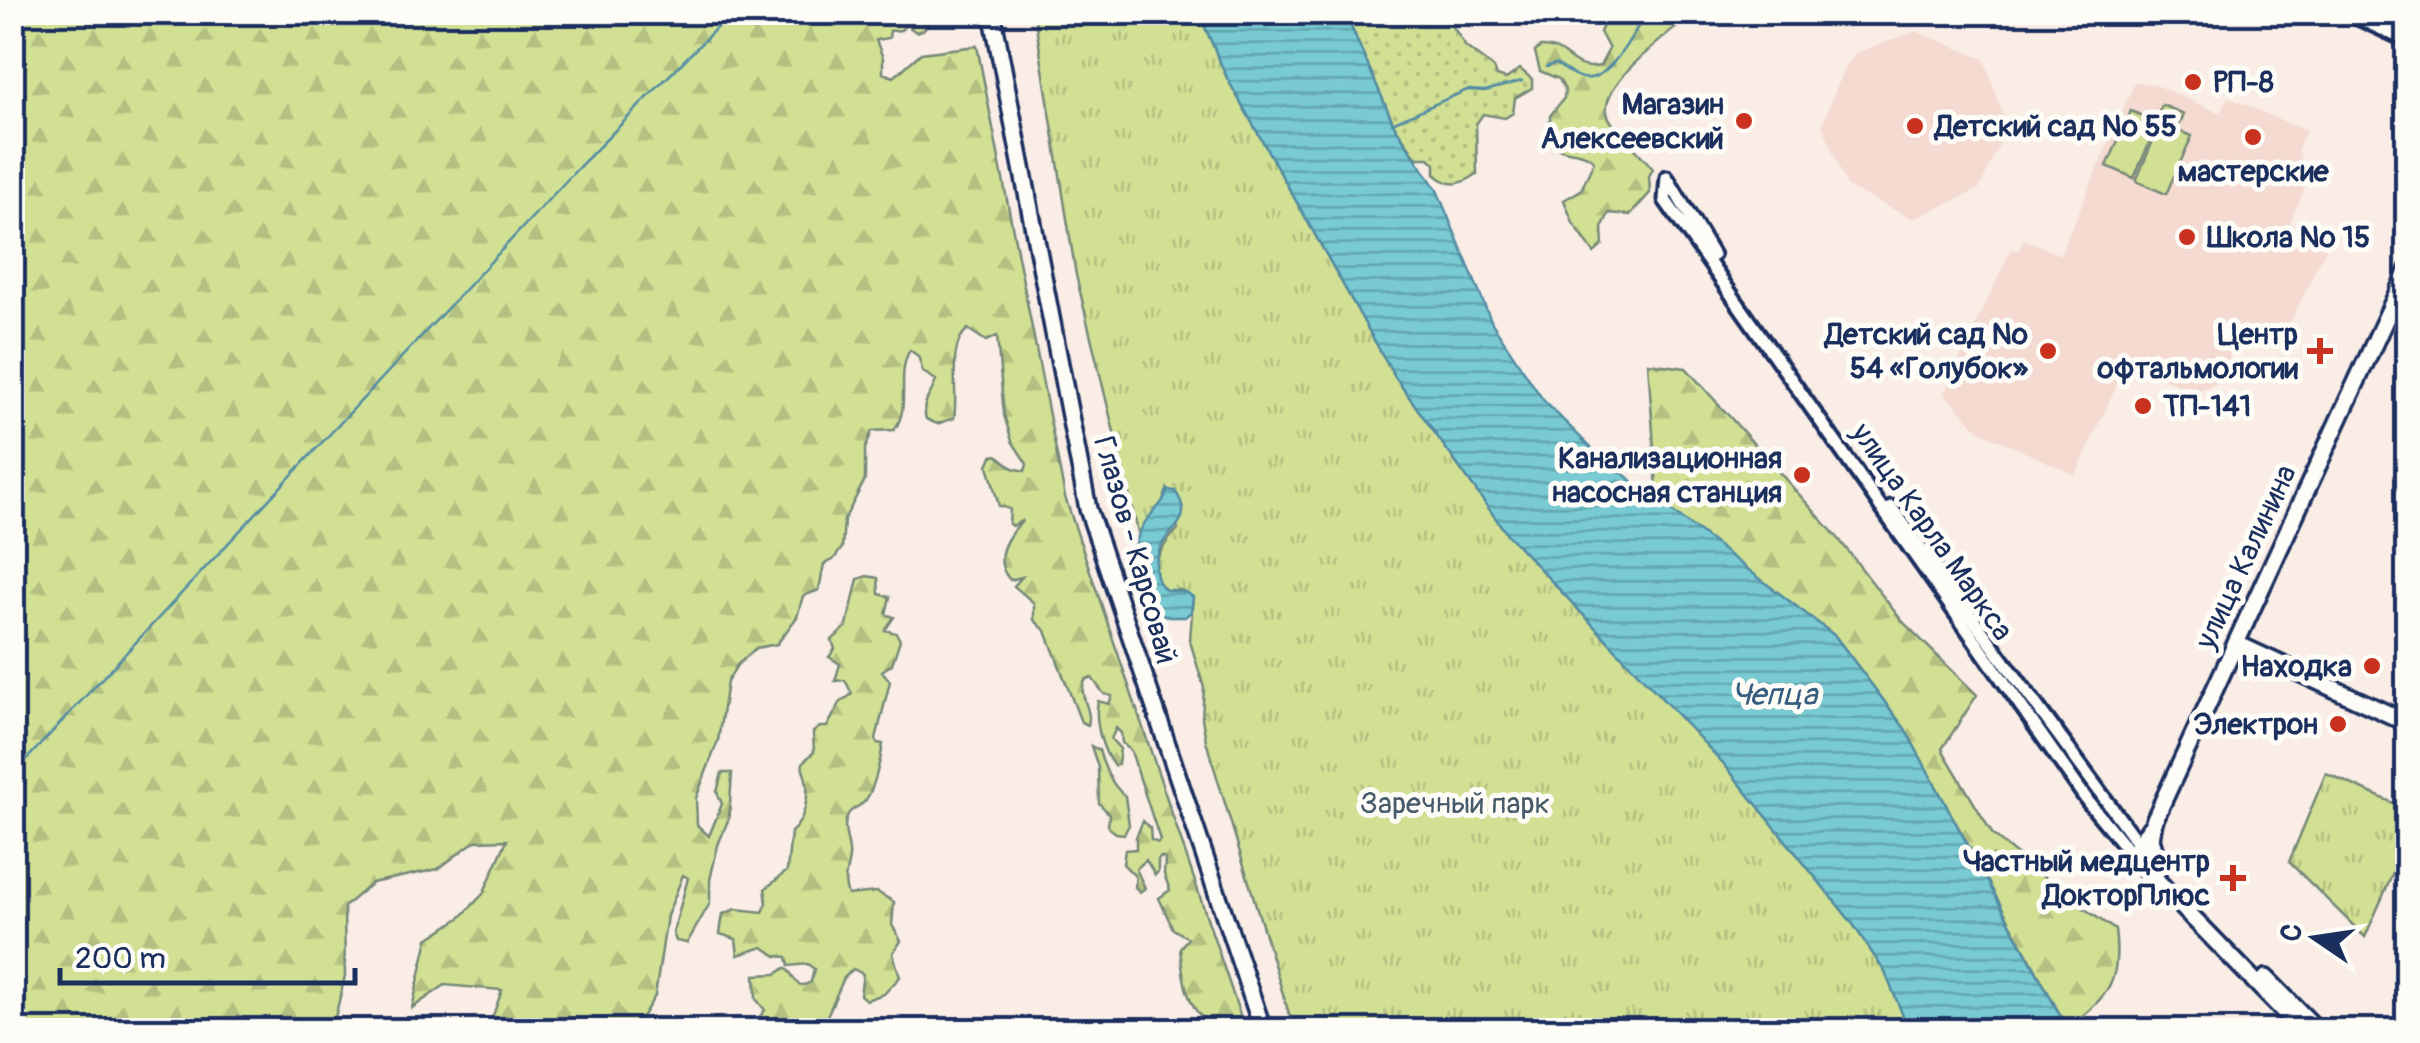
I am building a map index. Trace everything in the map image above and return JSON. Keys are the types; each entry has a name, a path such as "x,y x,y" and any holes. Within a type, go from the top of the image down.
{"street":[{"name":"Глазов - Карсовай","path":"992,12 1092,525 1263,1030"},
{"path":"2345,12 2408,41"},
{"path":"2370,12 2408,29"},
{"name":"улица Карла Маркса","path":"2302,1030 2136,850 2078,786 1665,200 1667,177 1733,286 2136,850 2317,1030"},
{"name":"улица Калинина","path":"2136,850 2154,821 2408,270"},
{"path":"2237,644 2408,722"},
{"path":"2119,822 2134,828 2154,821 2151,838 2159,869"}],"shaded area":[{"name":"Детский сад № 55","path":"1916,31 1984,59 2007,127 1979,189 1914,219 1847,187 1822,124 1843,71 1856,53"},
{"name":"Школа № 15","path":"2135,82 2153,84 2220,113 2228,97 2306,131 2297,150 2309,178 2288,227 2327,246 2277,350 2239,336 2218,383 2194,392 2127,362 2076,475 1981,432 1944,393 2011,249 2018,251 2024,239 2060,255"}],"green space":[{"path":"12,13 926,13 929,23 923,30 916,32 906,25 890,31 889,38 876,40 883,58 883,73 894,77 921,53 977,46 1065,497 1245,1030 1206,1030 1208,1024 1194,1008 1184,979 1180,948 1188,938 1173,929 1159,898 1170,890 1164,874 1165,859 1158,860 1155,875 1146,860 1136,869 1145,888 1140,892 1135,887 1136,877 1123,864 1125,850 1136,849 1143,821 1150,828 1151,840 1160,840 1131,751 1122,743 1121,733 1116,728 1111,739 1120,749 1118,764 1114,766 1103,744 1098,701 1109,704 1112,696 1104,694 1092,678 1086,679 1083,691 1088,725 1081,722 1046,631 1034,620 1034,603 1014,586 1022,577 1010,580 1004,572 1003,548 1023,520 1009,524 1010,509 999,506 988,465 992,456 997,455 1013,468 1025,471 1027,464 1012,441 1004,415 997,336 986,341 968,329 961,337 955,358 954,418 937,424 926,419 925,403 936,380 923,372 918,356 910,350 904,369 899,421 894,430 872,431 865,449 865,480 844,520 842,548 824,564 819,590 803,596 797,617 777,644 756,648 737,665 727,682 718,741 696,798 697,825 709,836 722,804 717,792 722,773 732,773 729,818 710,880 710,903 687,943 676,941 673,933 688,878 683,875 667,916 655,996 634,1030 488,1030 502,990 445,985 412,1008 428,939 461,917 483,894 507,840 475,841 438,869 372,883 344,907 345,976 332,1030 13,1030"},
{"name":"Заречный парк","path":"1034,13 1199,13 1227,78 1395,377 1507,534 1724,764 1853,924 1885,972 1909,1030 1440,1030 1437,1025 1429,1030 1294,1030 1206,741 1202,718 1204,688 1190,641 1193,597 1180,590 1166,590 1156,576 1157,559 1178,529 1167,490 1139,536 1076,275"},
{"path":"1345,13 1444,13 1466,47 1494,68 1497,76 1506,79 1520,69 1532,79 1532,88 1515,98 1513,113 1505,118 1483,114 1476,124 1477,174 1461,183 1451,183 1435,174 1435,164 1429,158 1417,158 1395,127"},
{"path":"1609,13 1694,13 1624,74 1607,103 1611,122 1653,169 1649,176 1650,193 1630,215 1609,213 1602,228 1603,245 1594,253 1573,223 1564,200 1581,190 1594,161 1550,144 1550,116 1564,98 1565,90 1559,79 1540,71 1535,52 1540,47 1549,48 1582,66 1600,66 1609,49 1600,32"},
{"path":"2162,105 2184,114 2177,130 2192,136 2166,194 2136,181 2161,122 2156,119"},
{"path":"2131,111 2158,123 2134,178 2107,166"},
{"path":"1648,363 1686,368 1838,538 1902,621 1977,695 1942,749 1993,835 2065,895 2115,930 2116,964 2108,988 2068,1029 1905,729 1835,636 1658,503"},
{"path":"878,578 879,594 890,597 886,614 894,617 885,630 896,633 900,640 892,664 882,671 890,681 876,739 883,744 876,776 867,799 846,819 849,853 845,885 848,895 877,892 894,902 892,925 901,941 893,953 900,977 884,994 866,1000 860,995 863,974 853,969 844,978 827,1016 791,1030 749,1030 765,1010 756,999 755,975 776,974 785,968 798,984 805,985 811,982 814,969 808,964 789,966 787,957 776,956 763,947 738,955 736,939 720,934 723,914 736,909 763,912 767,903 765,889 787,871 791,832 803,815 806,800 803,765 814,752 813,732 827,727 840,703 852,694 845,680 835,681 840,664 829,657 835,649 832,640 847,626 858,579"},
{"path":"1091,746 1099,750 1109,776 1125,796 1129,825 1124,834 1108,827 1109,814 1099,803 1098,767"},
{"path":"2326,773 2407,809 2407,841 2365,937 2289,862"}],"water":[{"name":"Чепца","path":"1199,13 1345,13 1395,127 1437,190 1492,323 1543,400 1596,453 1835,636 1905,729 2068,1030 1909,1030 1885,972 1853,924 1724,764 1507,534 1395,377 1227,78"},
{"path":"1168,490 1175,491 1181,501 1183,516 1161,546 1156,570 1166,590 1186,592 1193,597 1191,612 1185,617 1170,617 1151,610 1140,588 1135,563 1142,527"}],"waterway":[{"path":"12,775 579,167 732,12"},
{"path":"1546,67 1555,64 1583,78 1602,73 1620,54 1647,12"},
{"path":"1392,123 1467,90 1485,91 1522,81"}],"place":[{"name":"РП-8","path":"2193,82"},
{"name":"Магазин Алексеевский","path":"1744,121"},
{"name":"Детский сад № 55","path":"1915,126"},
{"name":"мастерские","path":"2253,137"},
{"name":"Школа № 15","path":"2187,237"},
{"name":"Детский сад № 54 «Голубок»","path":"2048,351"},
{"name":"Центр офтальмологии","path":"2320,351"},
{"name":"ТП-141","path":"2143,406"},
{"name":"Канализационная насосная станция","path":"1802,475"},
{"name":"Находка","path":"2372,666"},
{"name":"Электрон","path":"2338,724"},
{"name":"Частный медцентр ДокторПлюс","path":"2233,878"}]}
